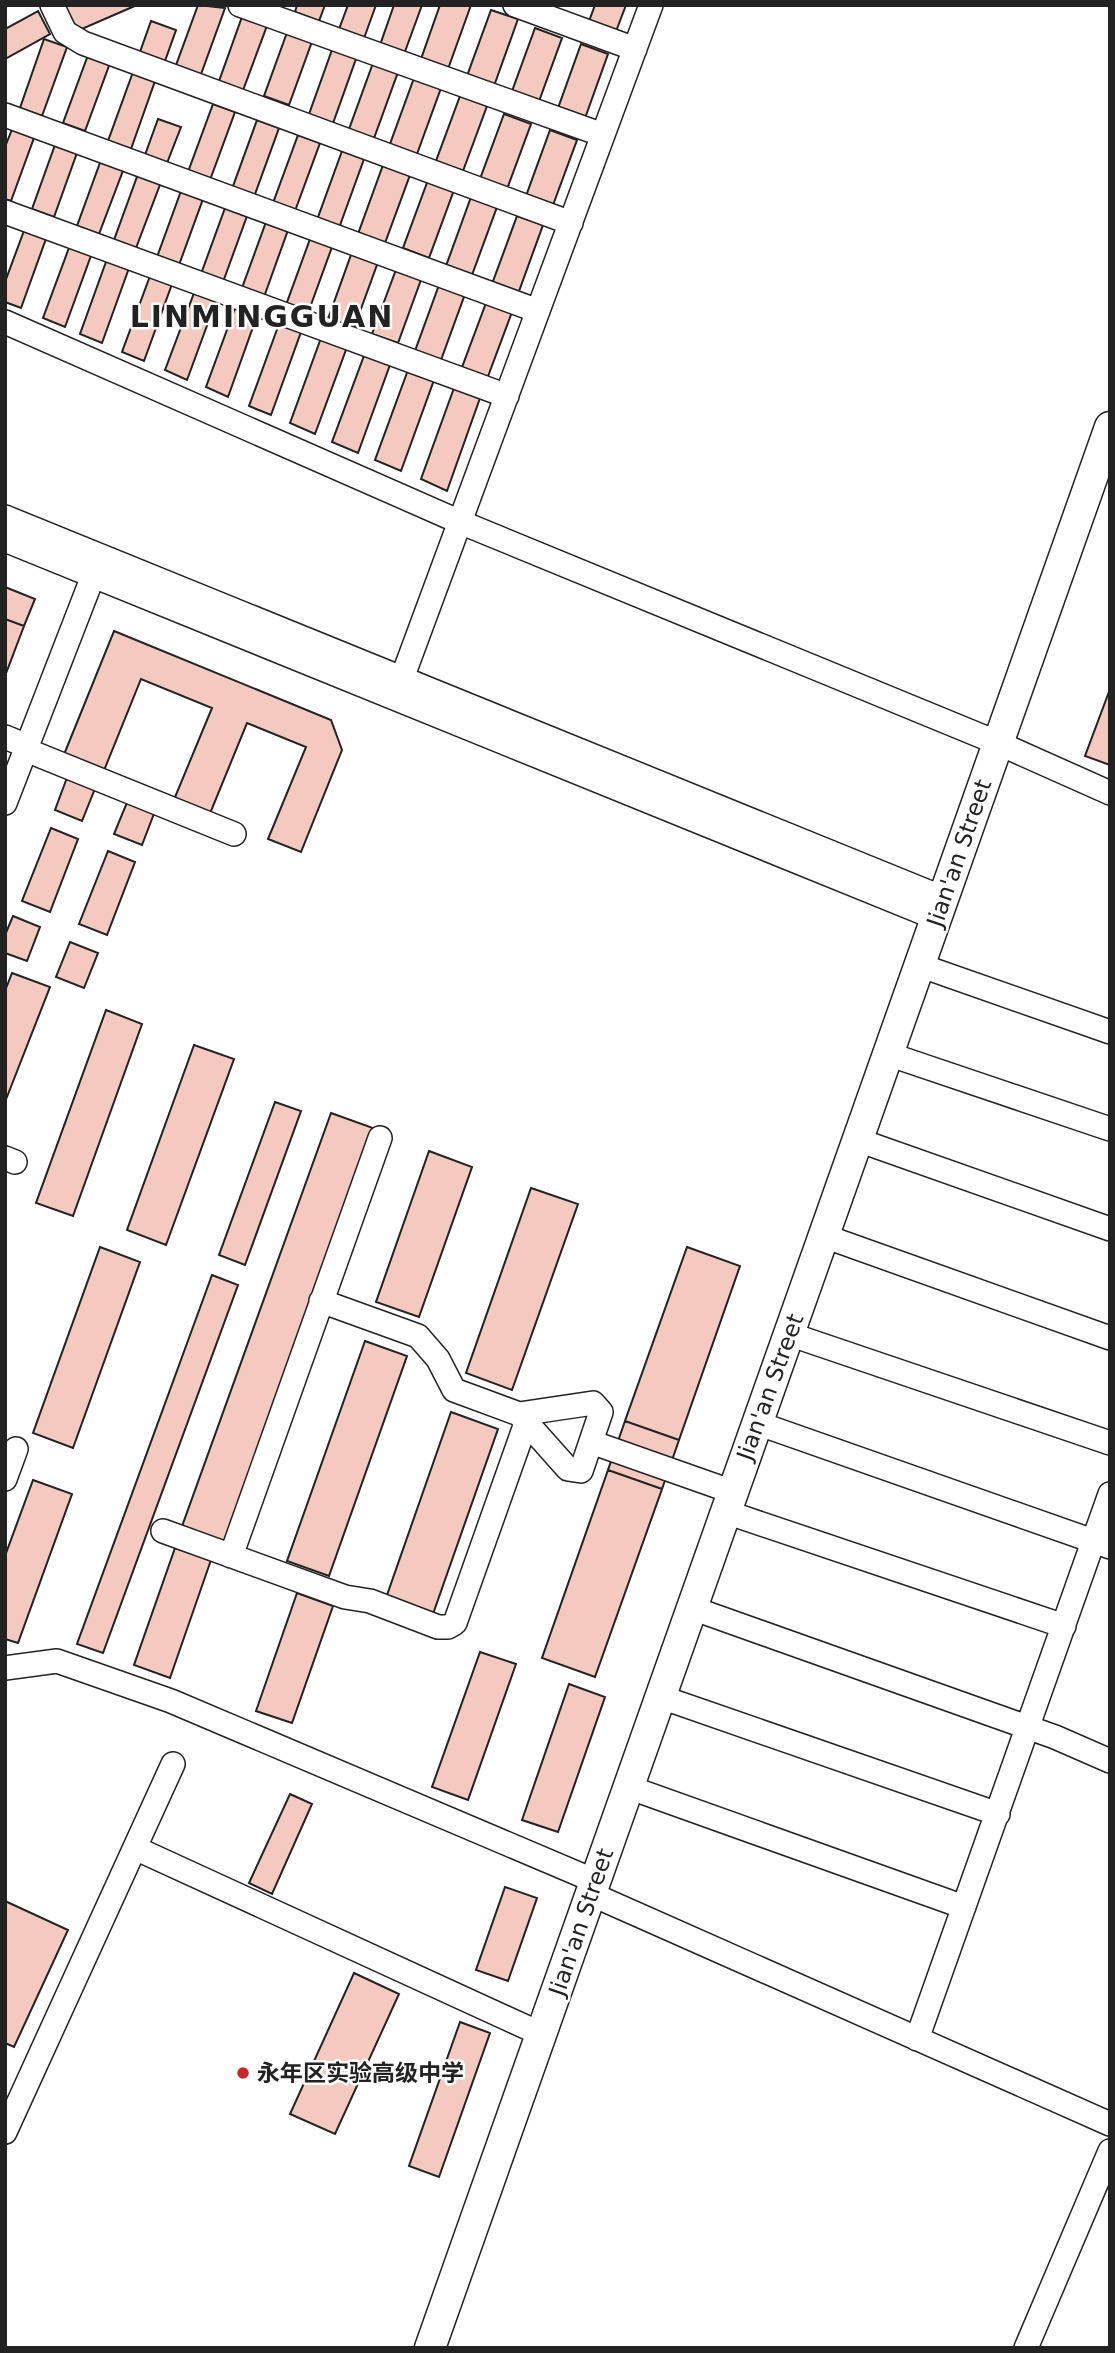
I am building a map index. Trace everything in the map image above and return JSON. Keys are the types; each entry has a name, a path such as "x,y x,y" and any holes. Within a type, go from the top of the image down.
{"main road":[{"name":"Jian'an Street","path":"430,2348 998,743 1100,487 1110,427"}],"street":[{"path":"52,5 65,32 83,43 571,223"},
{"path":"240,5 603,135"},
{"path":"515,5 635,49"},
{"path":"399,688 651,5"},
{"path":"5,115 538,311"},
{"path":"5,212 507,396"},
{"path":"5,322 460,522 998,743 1110,793"},
{"path":"5,517 399,688 940,908"},
{"path":"5,540 93,576 399,688"},
{"path":"5,803 93,576"},
{"path":"5,737 234,834"},
{"path":"919,965 1110,1032"},
{"path":"888,1054 1110,1129"},
{"path":"231,1556 380,1138"},
{"path":"858,1140 1110,1228"},
{"path":"824,1236 1110,1338"},
{"path":"321,1301 418,1336 438,1359 454,1390 523,1418 568,1469 580,1471 601,1412 593,1403 523,1418"},
{"path":"789,1334 1110,1443"},
{"path":"163,1531 345,1597 370,1601 439,1627 448,1627 455,1623 523,1418"},
{"path":"757,1423 1102,1544"},
{"path":"591,1442 730,1502 1063,1626"},
{"path":"5,1479 16,1449"},
{"path":"917,2039 1063,1626 1102,1544 1110,1494"},
{"path":"692,1608 1028,1727 1110,1761"},
{"path":"5,1668 57,1661 171,1701 593,1888 917,2039 1110,2124"},
{"path":"661,1697 998,1814"},
{"path":"5,2132 173,1764"},
{"path":"628,1787 964,1908"},
{"path":"135,1848 541,2034"},
{"path":"1026,2348 1110,2151"}],"building":[{"path":"64,5 137,5 75,32"},
{"path":"198,5 225,8 200,77 175,68"},
{"path":"297,5 325,5 319,21 295,12"},
{"path":"348,5 376,5 363,41 338,32"},
{"path":"394,5 422,5 403,57 379,48"},
{"path":"440,5 471,5 448,69 421,59"},
{"path":"595,5 626,5 615,34 588,24"},
{"path":"491,10 518,19 494,86 467,76"},
{"path":"38,11 50,34 5,59 5,29"},
{"path":"243,14 268,23 242,93 218,84"},
{"path":"151,21 176,30 165,61 140,52"},
{"path":"289,27 314,36 289,105 264,96"},
{"path":"535,28 562,38 538,104 511,94"},
{"path":"44,39 67,47 42,116 20,108"},
{"path":"581,44 608,54 584,121 557,111"},
{"path":"333,47 357,56 332,126 308,117"},
{"path":"88,55 110,63 85,131 63,123"},
{"path":"373,63 398,72 373,141 348,132"},
{"path":"133,72 155,81 131,149 108,141"},
{"path":"414,78 441,88 417,154 390,144"},
{"path":"460,96 487,106 463,171 436,161"},
{"path":"213,104 235,112 210,180 188,172"},
{"path":"504,114 531,124 507,189 480,179"},
{"path":"158,119 181,127 167,163 145,155"},
{"path":"257,120 279,128 254,197 232,189"},
{"path":"13,127 35,135 11,201 5,199 5,147"},
{"path":"550,130 577,140 553,205 526,196"},
{"path":"298,135 320,143 295,211 273,203"},
{"path":"56,142 78,150 54,217 32,209"},
{"path":"342,151 364,159 339,228 317,220"},
{"path":"101,160 124,168 99,234 77,226"},
{"path":"383,165 410,175 385,243 358,234"},
{"path":"138,174 161,182 136,248 114,240"},
{"path":"428,180 454,190 429,258 403,248"},
{"path":"181,191 203,199 179,265 157,257"},
{"path":"471,197 497,207 472,275 446,266"},
{"path":"225,208 247,216 223,282 201,274"},
{"path":"517,216 543,225 518,294 492,284"},
{"path":"266,222 288,230 264,297 242,288"},
{"path":"25,228 47,236 21,308 5,302 5,282"},
{"path":"310,239 332,247 308,313 286,305"},
{"path":"70,245 92,253 65,327 43,318"},
{"path":"352,252 378,262 354,328 328,319"},
{"path":"107,259 129,268 102,343 80,334"},
{"path":"397,267 422,277 398,343 372,334"},
{"path":"150,276 172,284 144,361 122,352"},
{"path":"439,285 465,294 441,360 415,351"},
{"path":"194,293 216,301 187,380 165,370"},
{"path":"486,303 512,312 487,379 461,370"},
{"path":"235,308 257,316 228,397 206,387"},
{"path":"279,324 301,332 271,415 249,406"},
{"path":"321,338 347,347 315,434 290,423"},
{"path":"365,353 391,362 358,453 332,442"},
{"path":"408,370 434,380 401,471 375,460"},
{"path":"454,388 480,398 447,491 421,479"},
{"path":"5,587 35,599 24,626 5,619"},
{"path":"5,619 24,626 5,676"},
{"path":"114,631 331,720 342,750 301,852 268,839 306,747 247,723 209,816 173,802 212,708 141,679 103,773 63,757"},
{"path":"1110,689 1110,765 1085,756"},
{"path":"68,775 96,786 82,821 55,810"},
{"path":"128,800 155,811 142,845 114,834"},
{"path":"51,828 78,839 50,912 22,901"},
{"path":"108,851 135,862 107,935 79,924"},
{"path":"13,916 40,927 27,961 5,953 5,935"},
{"path":"70,942 98,953 84,988 56,977"},
{"path":"12,973 50,987 5,1102 5,991"},
{"path":"106,1010 142,1024 73,1216 36,1203"},
{"path":"194,1045 234,1059 166,1245 127,1230"},
{"path":"275,1102 301,1111 245,1265 219,1255"},
{"path":"331,1113 373,1128 224,1544 181,1529"},
{"path":"429,1151 472,1167 419,1317 376,1302"},
{"path":"531,1188 578,1204 512,1390 466,1373"},
{"path":"100,1247 140,1262 73,1448 33,1433"},
{"path":"687,1247 740,1266 679,1440 625,1421"},
{"path":"212,1275 238,1285 103,1653 77,1644"},
{"path":"365,1341 407,1356 329,1576 287,1561"},
{"path":"451,1412 498,1429 433,1614 386,1598"},
{"path":"625,1421 679,1440 662,1489 608,1470"},
{"path":"608,1470 662,1489 595,1677 542,1658"},
{"path":"33,1480 72,1494 18,1643 5,1639 5,1556"},
{"path":"175,1548 211,1560 170,1678 134,1665"},
{"path":"297,1593 333,1606 292,1723 256,1711"},
{"path":"480,1652 516,1664 468,1800 432,1787"},
{"path":"569,1684 605,1697 558,1832 522,1820"},
{"path":"290,1794 312,1804 272,1894 249,1883"},
{"path":"505,1887 537,1898 508,1981 476,1970"},
{"path":"5,1901 68,1930 14,2047 5,2043"},
{"path":"354,1973 399,1994 335,2134 290,2114"},
{"path":"460,2022 490,2033 439,2177 409,2166"}],"place":[{"name":"永年区实验高级中学","path":"243,2073"}],"district":[{"name":"LINMINGGUAN","path":"262,317"}]}
